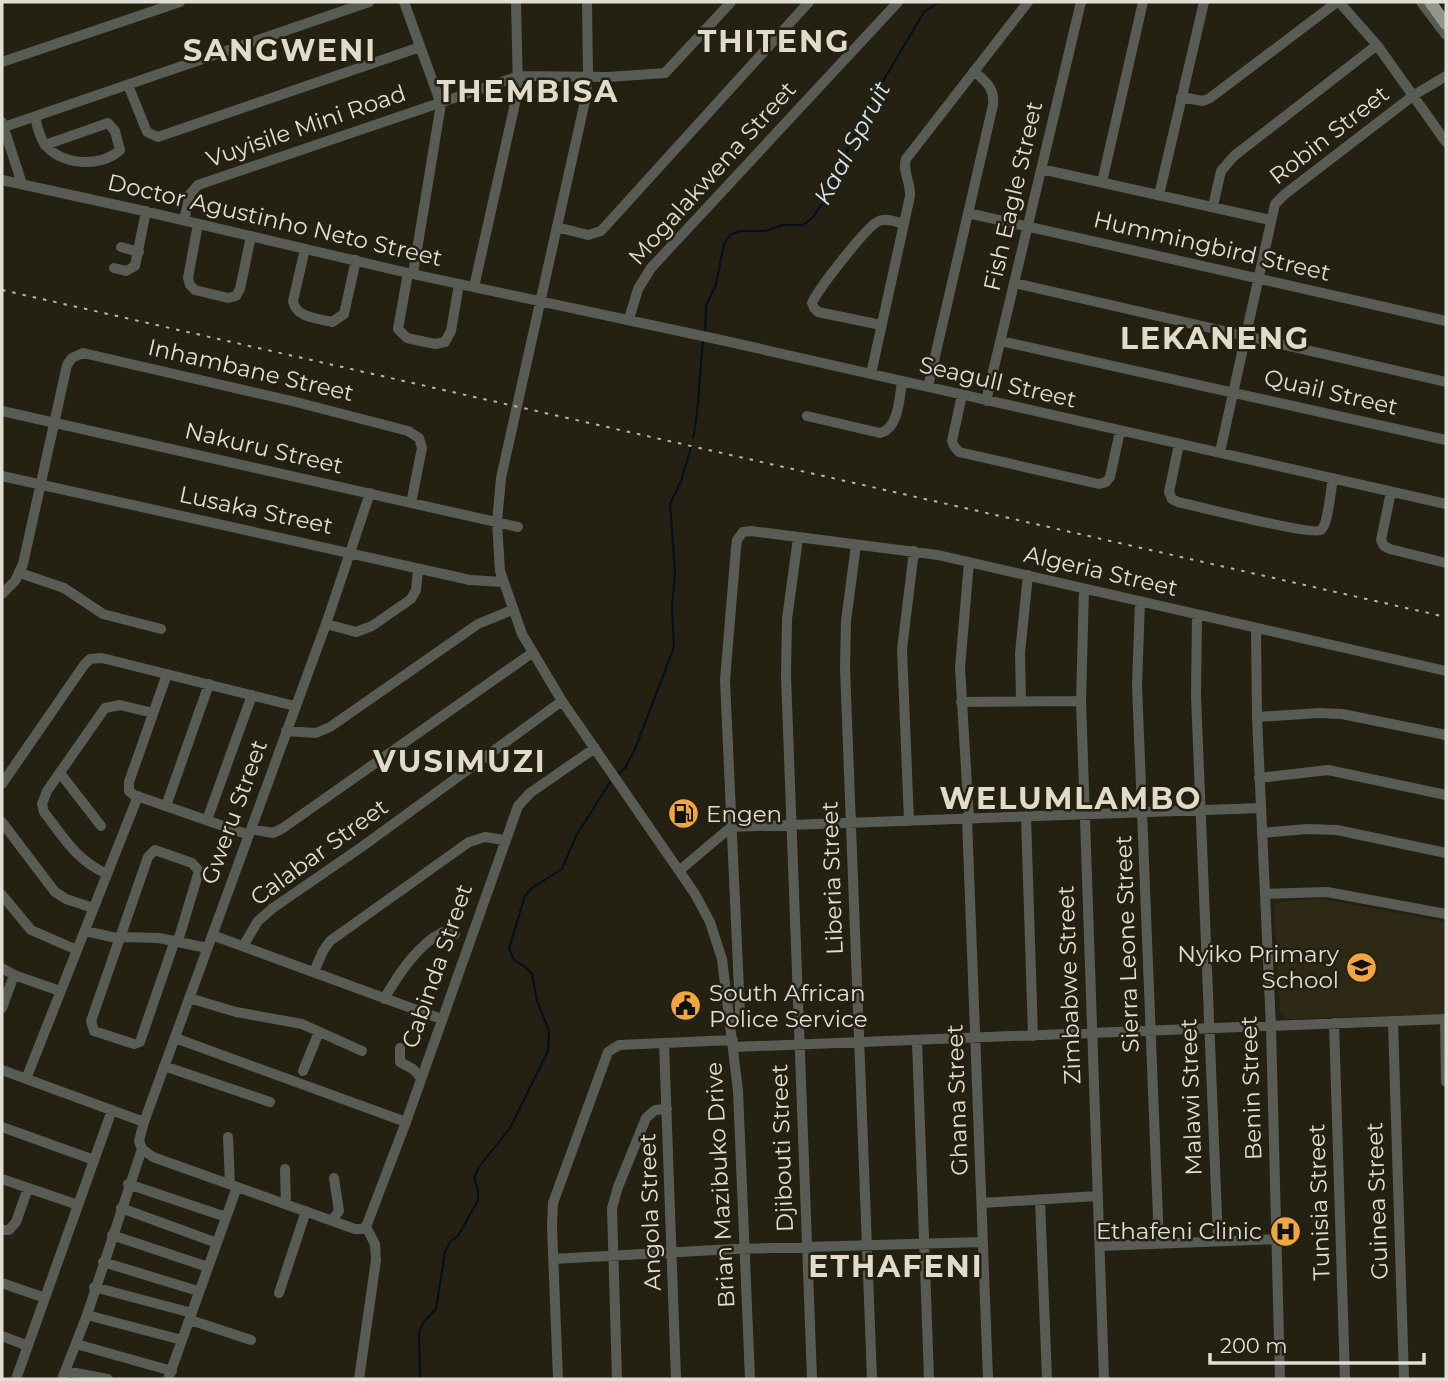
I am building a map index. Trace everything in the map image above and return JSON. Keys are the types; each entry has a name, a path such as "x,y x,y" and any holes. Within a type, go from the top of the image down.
{"main road":[{"path":"1430,2 1446,24"}],"street":[{"path":"2,62 180,2"},
{"path":"22,184 3,125 35,117 369,2"},
{"path":"404,2 440,104 411,274 398,324 401,333 407,338 435,344 445,342 451,331 459,284"},
{"path":"474,287 518,90 516,2"},
{"name":"Brian Mazibuko Drive","path":"587,2 588,76 582,116 503,467 497,522 502,582 532,653 562,701 680,870 702,906 716,940 724,969 739,1117 750,1379"},
{"name":"Vuyisile Mini Road","path":"184,220 190,194 198,185 519,76 630,77 665,73 731,2"},
{"path":"557,227 588,235 601,231 809,2"},
{"name":"Mogalakwena Street","path":"629,319 638,289 651,268 898,2"},
{"path":"871,374 910,190 904,168 906,159 1028,2"},
{"name":"Fish Eagle Street","path":"986,401 1081,2"},
{"path":"1102,182 1143,2"},
{"path":"1159,195 1204,2"},
{"path":"1181,97 1203,101 1210,99 1338,2 1377,45 1446,142"},
{"path":"1421,2 1446,36"},
{"path":"1213,206 1219,177 1234,156 1377,45"},
{"path":"128,85 144,128 154,137 420,47"},
{"path":"928,387 994,97 991,87 974,71"},
{"name":"Robin Street","path":"1220,452 1275,204 1414,95 1446,76"},
{"path":"35,117 45,145 63,157 82,163 116,154 120,150 115,131 108,123 45,145"},
{"path":"1041,169 1270,220"},
{"name":"Doctor Agustinho Neto Street","path":"2,180 411,274 540,300"},
{"path":"114,268 129,270 135,266 146,211"},
{"name":"Hummingbird Street","path":"968,213 1446,321"},
{"path":"881,326 818,312 812,303 874,224 886,220 904,224"},
{"path":"198,224 188,278 190,285 195,290 228,298 236,296 240,289 251,236"},
{"path":"121,247 139,252"},
{"path":"304,250 293,301 295,309 299,314 332,322 344,314 356,260"},
{"path":"1014,283 1446,382"},
{"name":"Seagull Street","path":"540,300 1446,504"},
{"name":"Quail Street","path":"1001,341 1446,440"},
{"name":"Inhambane Street","path":"55,423 67,365 76,356 88,353 408,431 419,438 422,448 411,503"},
{"path":"807,416 880,433 886,432 893,425 902,382"},
{"path":"962,395 952,441 956,450 965,454 1103,484 1110,477 1120,431"},
{"name":"Nakuru Street","path":"2,411 518,527"},
{"path":"2,594 20,573 55,423"},
{"path":"1179,444 1169,492 1172,499 1282,526 1314,532 1321,530 1325,523 1333,478"},
{"name":"Lusaka Street","path":"2,476 418,569 470,580 502,582"},
{"path":"1391,492 1381,540 1384,546 1390,550 1446,562"},
{"name":"Gweru Street","path":"64,1375 87,1315 141,1147 139,1136 326,624 370,493"},
{"name":"Algeria Street","path":"731,827 726,664 737,540 743,532 914,551 1446,671"},
{"name":"Djibouti Street","path":"798,537 786,645 787,716 812,1379"},
{"name":"Liberia Street","path":"856,545 844,643 872,1379"},
{"path":"909,821 902,649 914,551"},
{"name":"Ghana Street","path":"969,562 960,652 961,702 968,819 988,1379"},
{"path":"326,624 356,632 372,626 411,599 416,590 418,569"},
{"path":"20,573 64,588 103,614 161,629"},
{"path":"1021,701 1020,653 1028,575"},
{"name":"Zimbabwe Street","path":"1084,589 1080,701 1104,1379"},
{"name":"Sierra Leone Street","path":"1140,602 1137,671 1159,1243"},
{"path":"286,731 308,733 330,727 478,624 512,610"},
{"name":"Malawi Street","path":"1197,615 1196,696 1218,1241"},
{"name":"Benin Street","path":"1256,629 1259,778 1271,1027 1280,1379"},
{"path":"167,674 128,785 131,793 207,820 250,832 273,833 532,653"},
{"path":"2,783 90,659 102,658 295,706"},
{"path":"166,806 209,684"},
{"path":"207,820 252,695"},
{"name":"Calabar Street","path":"243,946 258,921 273,908 562,701"},
{"path":"961,702 1080,701"},
{"path":"107,874 89,866 80,858 42,807 44,796 105,708 120,705 153,713"},
{"path":"1257,717 1342,714 1446,735"},
{"name":"Cabinda Street","path":"363,1228 405,1122 514,815 523,799 595,748"},
{"path":"1259,778 1328,770 1446,795"},
{"path":"60,773 101,826"},
{"path":"26,1079 138,796"},
{"path":"680,870 731,827 1261,808"},
{"path":"1026,817 1033,1036"},
{"path":"2,822 55,892 66,899 93,908"},
{"path":"731,827 740,1012"},
{"path":"1262,832 1337,830 1446,853"},
{"path":"314,972 330,941 469,842 485,837 504,841"},
{"path":"158,850 195,865 199,871 137,1044 97,1033 91,1027 121,938 152,852 158,850"},
{"path":"1266,894 1327,892 1446,914"},
{"path":"2,895 30,930 77,950"},
{"path":"85,931 121,938 159,937 207,948"},
{"path":"384,999 401,973 431,940 443,932 455,934"},
{"path":"212,935 441,1019"},
{"path":"2,968 60,991"},
{"path":"2,1008 14,975"},
{"path":"189,998 236,1012 302,1024 362,1051"},
{"path":"558,1379 552,1213 555,1195 606,1056 619,1045 664,1043 800,1046 1446,1019 1446,1082"},
{"name":"Guinea Street","path":"1393,1022 1404,1379"},
{"name":"Tunisia Street","path":"1334,1023 1345,1379"},
{"path":"303,1071 318,1032"},
{"path":"175,1038 405,1122"},
{"path":"917,1041 929,1379"},
{"name":"Angola Street","path":"664,1043 676,1379"},
{"path":"400,1048 400,1062 414,1069 421,1077"},
{"path":"164,1066 270,1102"},
{"path":"2,1070 144,1122"},
{"path":"617,1379 612,1208 646,1118 652,1111 667,1109"},
{"path":"16,1379 111,1110"},
{"path":"2,1127 94,1160"},
{"path":"76,1344 170,1375 226,1217 233,1186 228,1137"},
{"path":"141,1147 153,1157 331,1220 363,1228 375,1244 376,1259 359,1379"},
{"path":"285,1169 286,1204"},
{"path":"331,1220 339,1211 334,1178"},
{"path":"2,1179 78,1205"},
{"path":"128,1184 226,1217"},
{"path":"2,1230 9,1230 15,1225 27,1188"},
{"path":"982,1203 1097,1195"},
{"path":"1040,1200 1047,1379"},
{"path":"121,1208 217,1242"},
{"path":"279,1293 306,1211"},
{"path":"112,1236 208,1267"},
{"path":"1100,1246 1276,1239"},
{"path":"553,1259 744,1249 982,1242"},
{"path":"103,1262 198,1291"},
{"path":"2,1283 46,1298"},
{"path":"94,1287 191,1317 251,1340"},
{"path":"87,1315 183,1340"},
{"path":"2,1336 28,1346"},
{"path":"64,1375 108,1379"}],"shaded area":[{"name":"Nyiko Primary School","path":"1318,898 1446,922 1446,1014 1287,1019 1280,1012 1274,907 1279,902"}],"waterway":[{"name":"Kaal Spruit","path":"705,333 706,306 716,284 724,244 730,235 740,231 765,231 782,225 803,225 813,217 837,181 844,157 873,98 924,12 939,2"},
{"name":"Kaal Spruit","path":"693,438 703,342"},
{"name":"Kaal Spruit","path":"617,775 625,768 635,749 674,647 672,607 675,571 670,504 681,481 691,447"},
{"name":"Kaal Spruit","path":"420,1379 419,1333 423,1323 436,1309 445,1252 450,1242 458,1236 478,1200 474,1178 479,1167 510,1128 548,1051 549,1031 537,1001 532,974 514,960 509,948 525,896 532,888 562,869 576,836 610,782"}],"railway":[{"path":"2,290 1446,617"}],"place":[{"name":"Engen","path":"683,814"},
{"name":"Nyiko Primary School","path":"1362,967"},
{"name":"South African Police Service","path":"686,1006"},
{"name":"Ethafeni Clinic","path":"1285,1231"}],"district":[{"name":"THITENG","path":"774,41"},
{"name":"SANGWENI","path":"280,50"},
{"name":"THEMBISA","path":"528,91"},
{"name":"LEKANENG","path":"1215,338"},
{"name":"VUSIMUZI","path":"460,761"},
{"name":"WELUMLAMBO","path":"1071,798"},
{"name":"ETHAFENI","path":"896,1266"}]}
